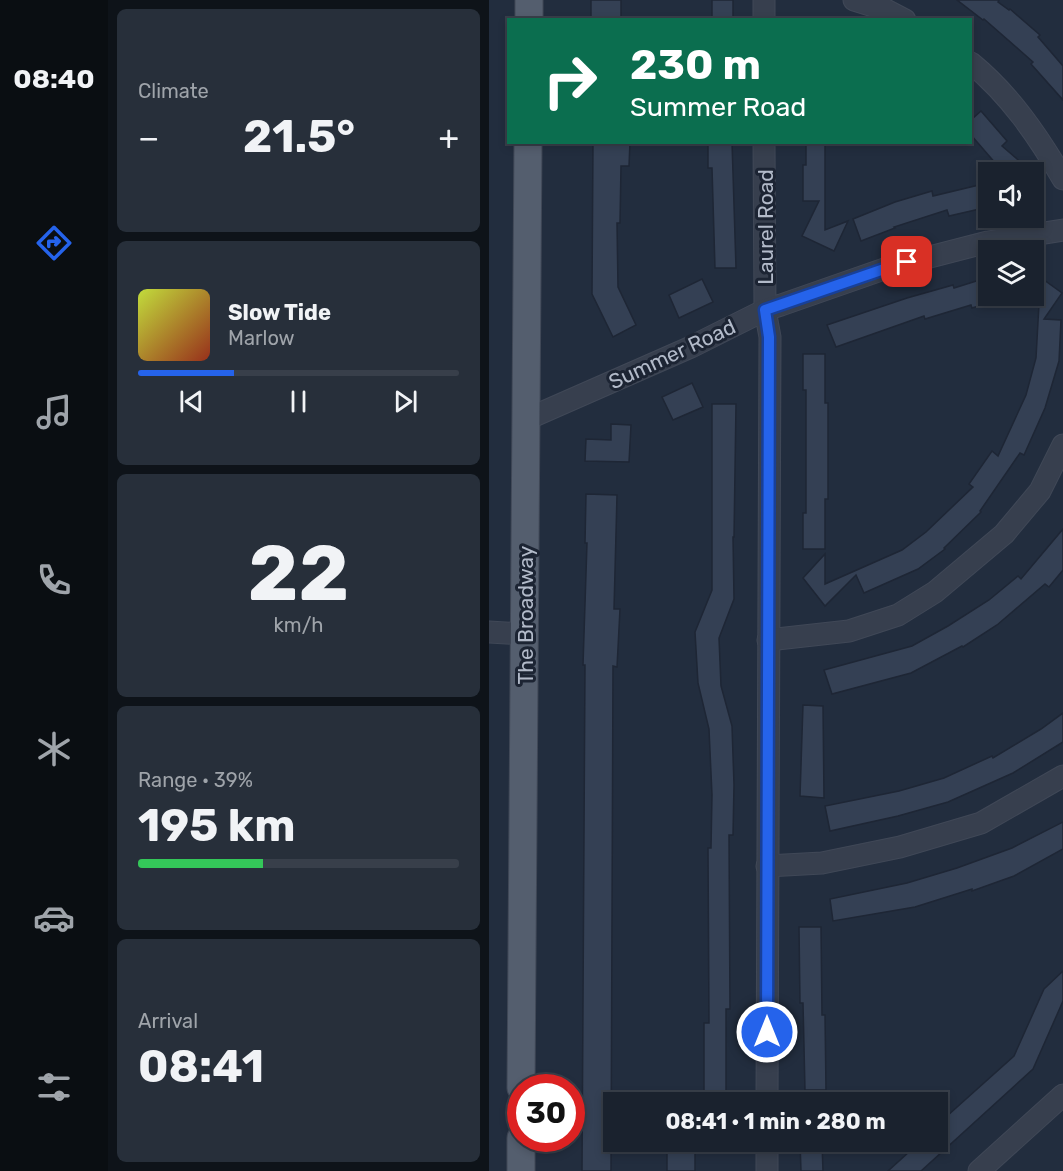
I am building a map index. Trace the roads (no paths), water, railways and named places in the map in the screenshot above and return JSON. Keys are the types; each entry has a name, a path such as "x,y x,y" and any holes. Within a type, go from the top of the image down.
{"main road":[{"path":"529,0 529,18"},
{"name":"The Broadway","path":"521,1074 528,144"},
{"path":"521,1152 521,1171"}],"street":[{"path":"763,0 764,18"},
{"path":"854,0 886,10 901,18"},
{"path":"972,64 1026,119 1063,179"},
{"name":"Laurel Road","path":"764,144 765,310 769,337 767,1092"},
{"name":"Summer Road","path":"525,420 691,347 765,310 887,268 988,242 1063,230"},
{"path":"768,640 849,631 898,615 935,592 1004,534 1040,491 1063,445"},
{"path":"489,632 525,634"},
{"path":"767,866 822,863 900,847 981,823 1063,776"},
{"path":"979,1171 1063,1095"},
{"path":"767,1152 767,1171"}]}
